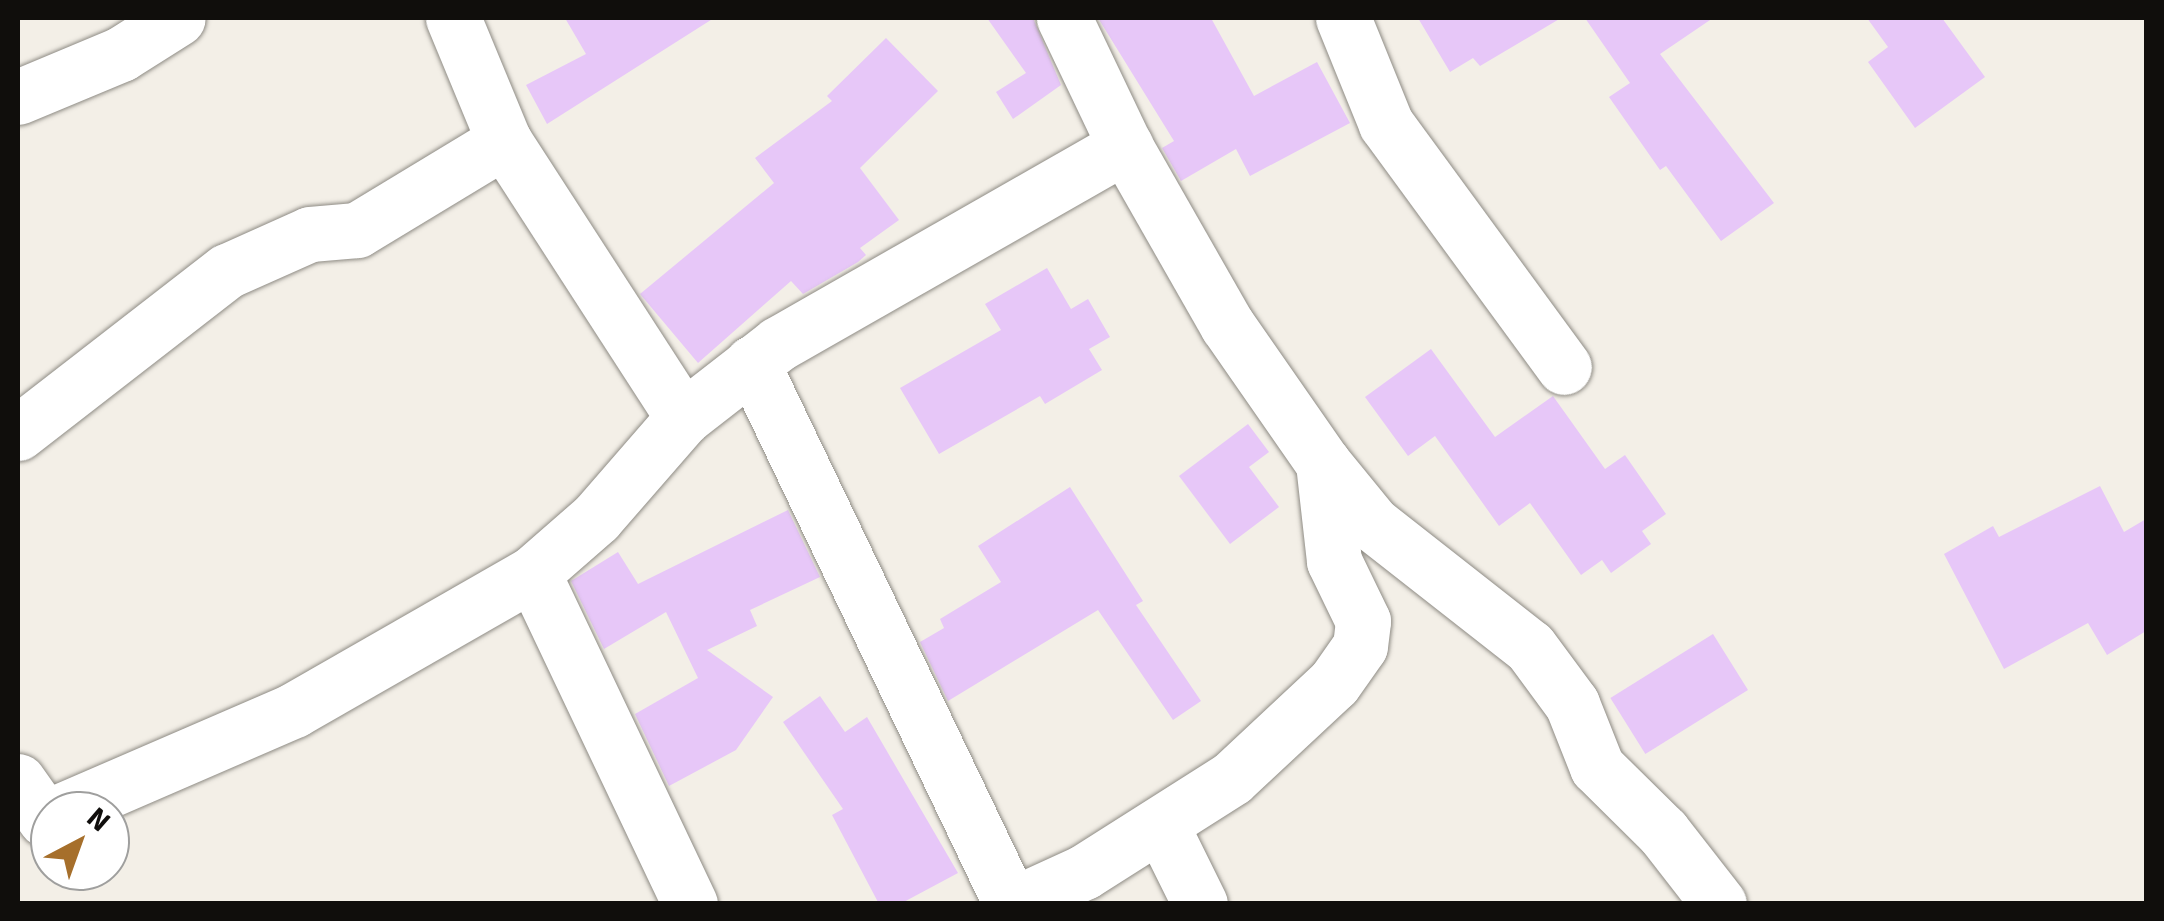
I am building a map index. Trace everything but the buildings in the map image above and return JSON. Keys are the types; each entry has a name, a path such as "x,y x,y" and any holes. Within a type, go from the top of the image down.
{"street":[{"path":"453,18 504,141 683,418"},
{"path":"1064,18 1125,146 1227,325 1324,463 1373,524 1530,647 1572,704 1598,768 1663,832 1719,904"},
{"path":"1343,18 1386,124 1564,367"},
{"path":"18,97 158,23"},
{"path":"18,433 227,271 310,234 357,230 504,141"},
{"path":"93,791 294,710 533,572 596,518 683,418 752,363 1125,146"},
{"path":"752,363 1012,904 1084,872 1232,778 1334,683 1360,646 1363,621 1334,561 1324,463"},
{"path":"533,572 690,904"},
{"path":"1161,825 1200,904"}]}
